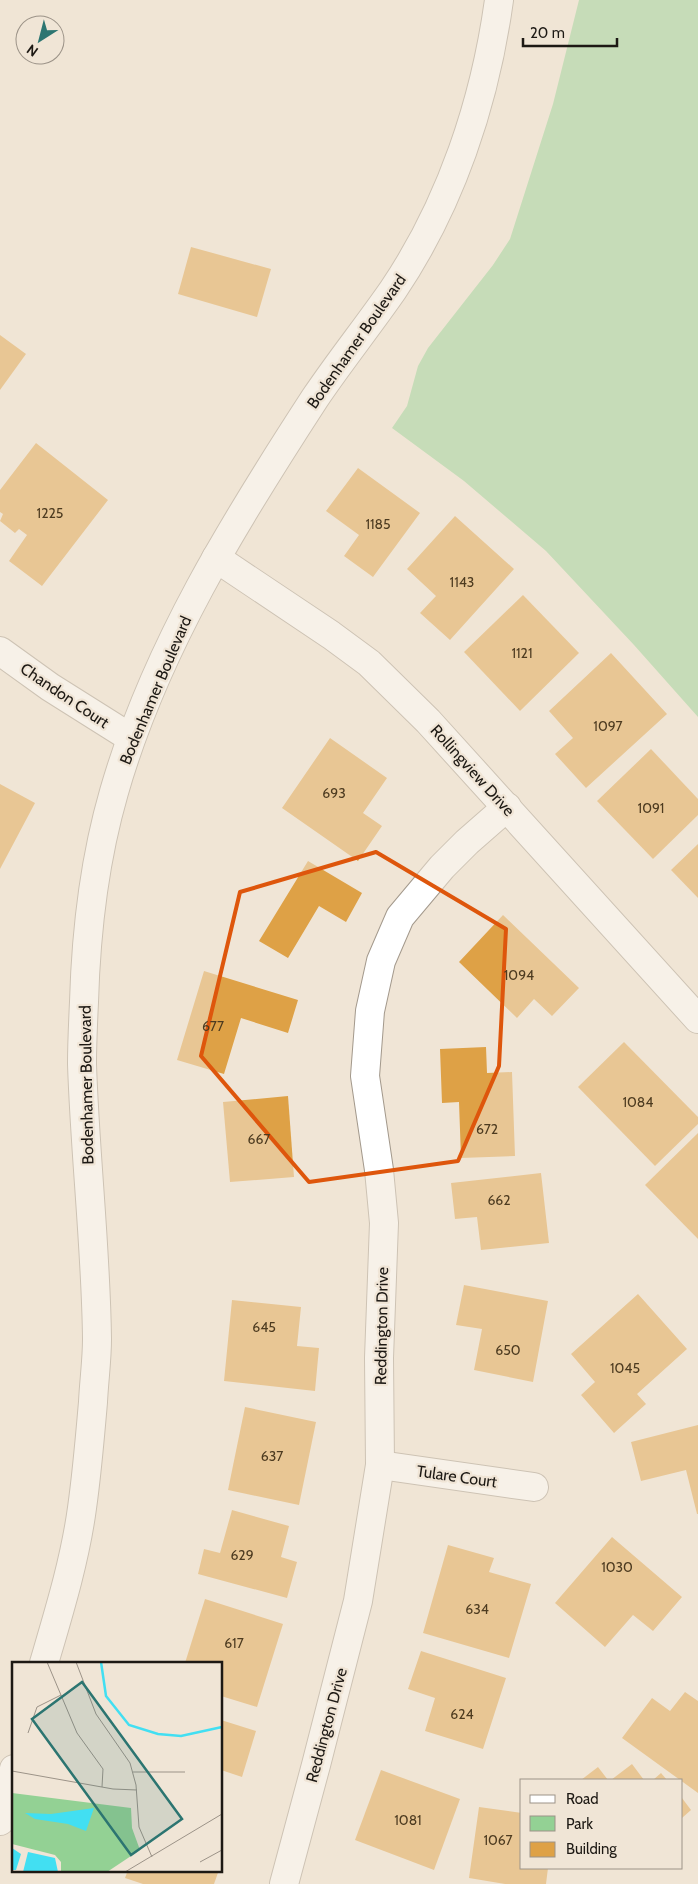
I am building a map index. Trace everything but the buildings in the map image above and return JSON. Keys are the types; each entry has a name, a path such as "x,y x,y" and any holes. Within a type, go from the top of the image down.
{"street":[{"name":"Bodenhamer Boulevard","path":"44,1662 72,1561 82,1510 91,1427 97,1342 82,1059 85,970 90,908 102,837 131,738 172,643 216,558 318,393 394,289 419,248 441,206 463,149 482,88 499,0"},
{"name":"Rollingview Drive","path":"216,558 331,635 369,663 428,721 698,1019"},
{"name":"Chandon Court","path":"0,651 131,738"},
{"name":"Reddington Drive","path":"284,1884 358,1601 380,1465 379,1358 384,1222 365,1076 370,1011 381,961 400,917 442,867 507,807"},
{"name":"Tulare Court","path":"380,1465 534,1487"},
{"path":"0,1821 12,1776"}],"highlighted area":[{"path":"376,852 506,929 499,1066 458,1161 309,1182 201,1056 240,892"}],"green space":[{"path":"579,0 698,0 698,717 546,551 464,481 392,428 407,406 418,366 428,348 493,265 510,239 553,104"}]}
